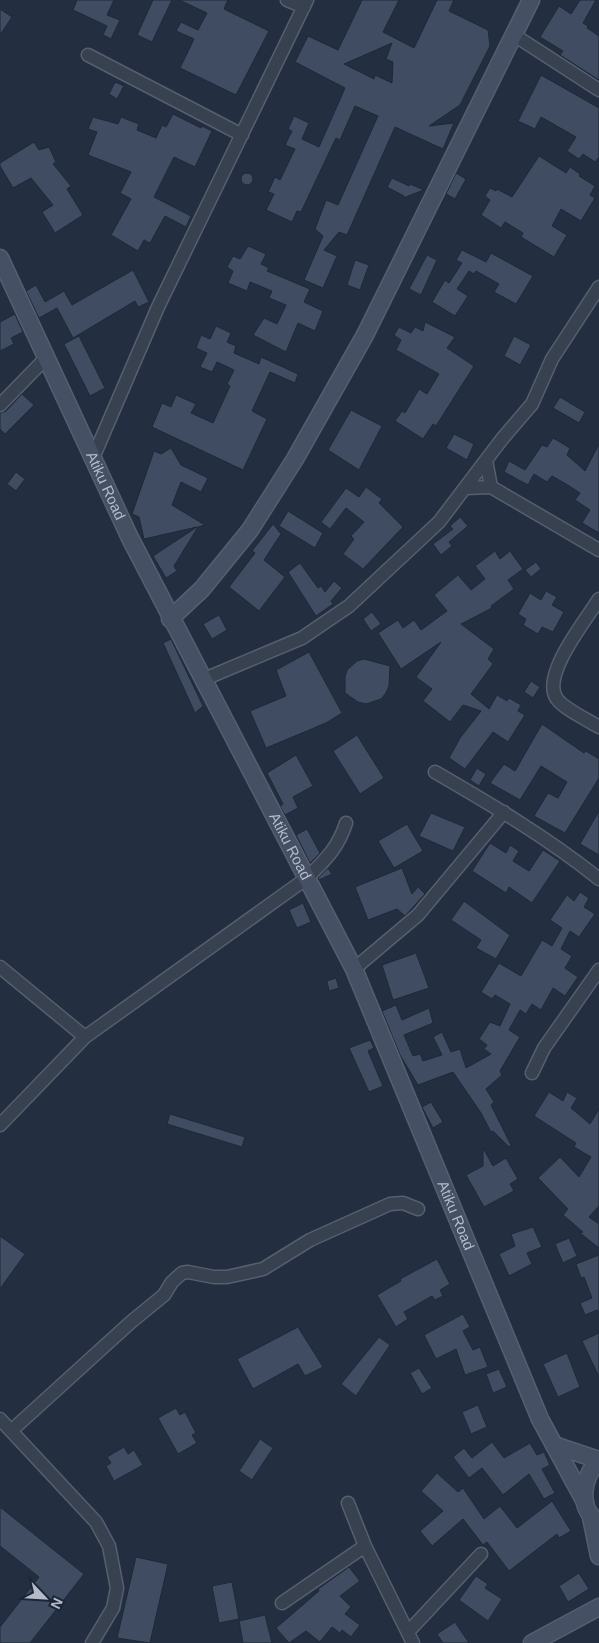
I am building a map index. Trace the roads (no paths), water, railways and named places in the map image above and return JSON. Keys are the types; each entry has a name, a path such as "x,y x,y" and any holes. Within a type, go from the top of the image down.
{"street":[{"path":"93,458 158,307 306,4 287,0"},
{"path":"170,619 202,589 250,530 295,459 365,335 531,0"},
{"path":"514,34 599,90"},
{"path":"88,55 242,135"},
{"name":"Atiku Road","path":"0,258 170,619 354,969 540,1419 592,1514"},
{"path":"202,680 302,638 348,606 439,522 532,404 552,359 599,287"},
{"path":"0,405 46,358"},
{"path":"486,460 491,487"},
{"path":"466,488 491,487 599,550"},
{"path":"599,599 558,664 552,690 557,700 599,727"},
{"path":"435,772 504,812 573,858 599,879"},
{"path":"354,969 418,914 504,812"},
{"path":"0,1125 85,1037 307,878 328,858 340,841 346,823"},
{"path":"0,967 85,1037"},
{"path":"532,1073 544,1048 599,970"},
{"path":"11,1431 131,1322 152,1306 182,1273 188,1272 221,1277 263,1269 310,1240 390,1204 403,1203 418,1209"},
{"path":"0,1419 96,1522 109,1546 117,1588 113,1608 92,1643"},
{"path":"554,1445 599,1460 589,1471 585,1486 599,1556"},
{"path":"348,1503 365,1546 411,1637 481,1554"},
{"path":"282,1603 365,1546"},
{"path":"532,1643 599,1607"}]}
